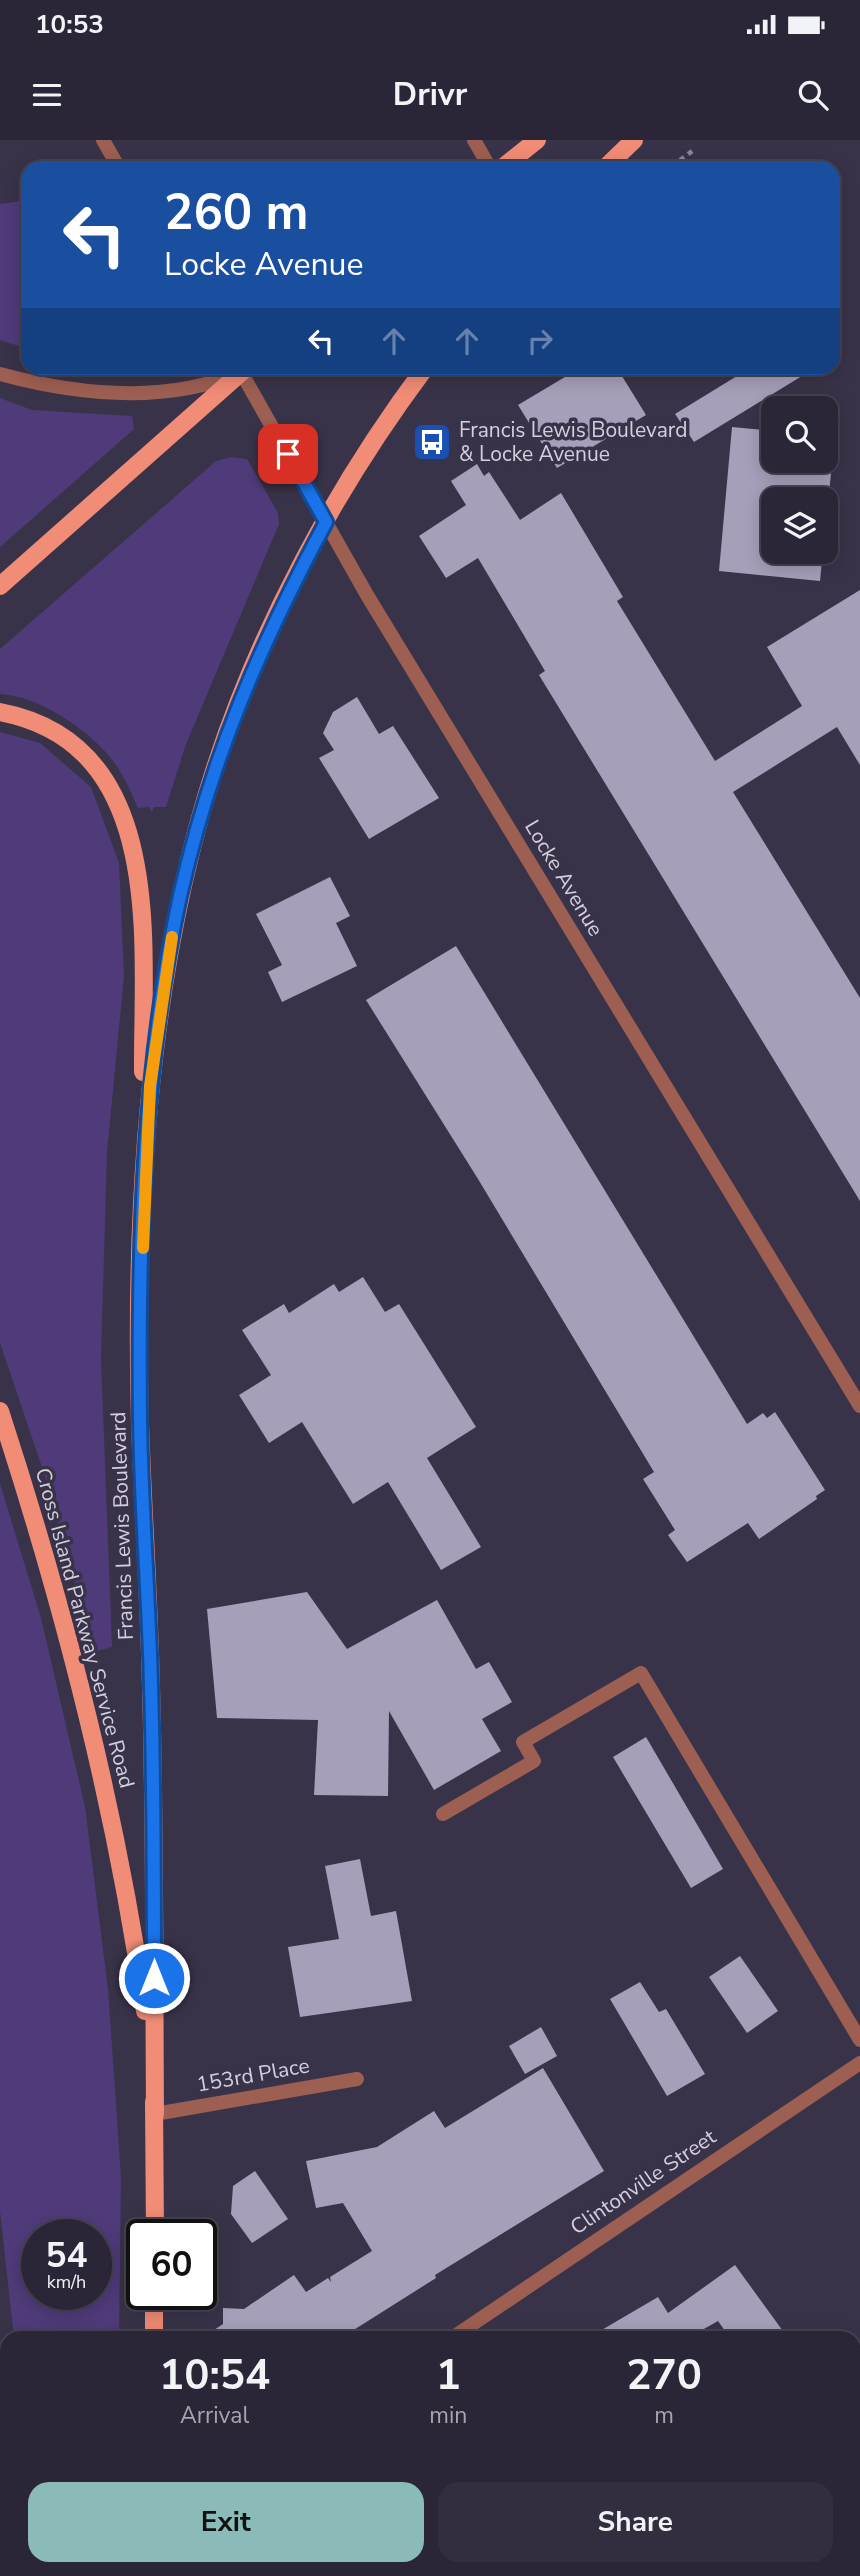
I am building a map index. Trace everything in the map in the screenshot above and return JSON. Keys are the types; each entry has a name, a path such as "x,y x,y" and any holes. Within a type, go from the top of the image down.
{"main road":[{"path":"511,161 537,140"},
{"path":"612,161 634,140"},
{"path":"0,586 235,375"},
{"name":"Francis Lewis Boulevard","path":"155,2113 151,1686 140,1421 150,1086 159,1020 178,908 196,833 215,768 262,645 326,522 376,437 420,375"},
{"path":"0,712 40,723 78,750 110,789 129,830 137,863 143,917 144,1219"},
{"name":"Cross Island Parkway Service Road","path":"0,1411 39,1533 103,1781 140,1975 155,2113 155,2219"},
{"path":"154,2310 154,2331"}],"street":[{"path":"103,140 116,161"},
{"path":"474,140 486,161"},
{"path":"0,374 60,387 150,393 199,387 228,375"},
{"name":"Locke Avenue","path":"245,375 367,594 860,1406"},
{"path":"443,1814 534,1761 523,1742 641,1673 860,2040"},
{"name":"Clintonville Street","path":"462,2331 860,2063"},
{"name":"153rd Place","path":"155,2113 357,2079"}],"path":[{"path":"680,160 695,149"}],"shaded area":[{"path":"21,201 21,347 0,340 0,204"},
{"path":"0,398 32,410 132,416 134,429 0,547"},
{"path":"231,457 247,459 278,513 279,524 186,744 166,807 154,807 152,812 149,807 138,808 118,768 82,730 50,709 16,696 0,694 0,649 216,461"},
{"path":"0,732 40,743 91,787 119,863 124,976 107,1152 101,1359 112,1647 94,1652 44,1473 0,1343"},
{"path":"0,1484 41,1618 85,1807 108,1989 121,2177 119,2331 13,2331 0,2211"}],"building":[{"path":"568,375 621,375 646,415 557,468 518,405"},
{"path":"739,375 804,375 769,396 761,396 761,401 694,442 675,414"},
{"path":"732,427 761,430 761,473 831,473 830,487 761,487 761,564 822,564 820,581 719,571"},
{"path":"477,464 484,476 489,472 520,520 561,493 623,597 617,601 715,761 802,706 767,647 860,590 860,765 837,727 733,792 860,998 860,1201 539,675 545,671 478,558 446,578 419,536 466,505 451,481"},
{"path":"357,697 379,734 393,726 439,798 369,839 319,758 334,750 323,733 333,712"},
{"path":"330,877 350,916 336,923 357,966 282,1002 268,972 282,965 256,914"},
{"path":"456,946 747,1424 763,1413 767,1418 775,1412 825,1490 816,1496 817,1499 759,1539 748,1523 687,1562 668,1535 675,1530 643,1479 654,1472 478,1179 366,1000"},
{"path":"363,1277 385,1312 399,1304 476,1427 427,1458 481,1547 441,1570 388,1482 353,1504 302,1422 269,1443 239,1395 271,1375 242,1330 284,1304 289,1313 334,1284 339,1292"},
{"path":"307,1592 347,1649 437,1600 476,1669 489,1662 512,1702 482,1719 501,1751 434,1790 389,1711 388,1796 314,1795 318,1720 217,1718 207,1609"},
{"path":"646,1737 723,1869 691,1888 613,1757"},
{"path":"360,1859 371,1916 396,1911 412,2001 300,2017 288,1947 339,1939 325,1866"},
{"path":"740,1956 778,2011 747,2033 709,1977"},
{"path":"640,1982 659,2012 666,2009 705,2074 667,2096 610,1999"},
{"path":"541,2027 557,2056 525,2074 509,2046"},
{"path":"543,2068 604,2171 435,2275 436,2278 352,2331 212,2331 223,2324 223,2308 244,2309 294,2275 306,2292 328,2278 331,2282 330,2277 372,2251 343,2203 316,2208 306,2161 377,2147 434,2111 445,2128"},
{"path":"255,2171 288,2219 252,2243 231,2214 233,2186"},
{"path":"735,2265 783,2331 725,2331 718,2321 700,2331 600,2331 658,2297 668,2313"}],"slow traffic":[{"path":"143,1248 150,1086 172,937"}],"place":[{"name":"Francis Lewis Boulevard & Locke Avenue","path":"432,442"}],"route":[{"path":"154,1978 151,1686 140,1421 143,1242 150,1086 180,895 215,768 262,645 326,522 288,454"}]}
